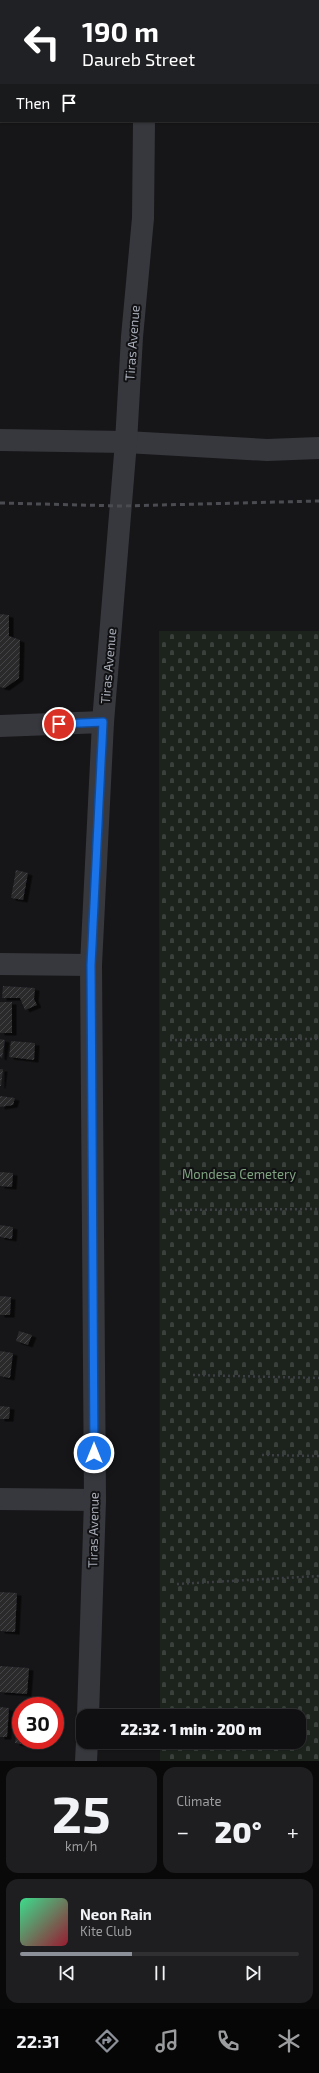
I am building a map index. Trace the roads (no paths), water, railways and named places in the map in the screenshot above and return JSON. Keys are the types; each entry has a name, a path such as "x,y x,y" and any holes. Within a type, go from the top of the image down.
{"street":[{"name":"Tiras Avenue","path":"88,1709 95,1500 91,965 103,722 126,442 132,337 143,218 144,122"},
{"path":"0,440 126,442 267,450 319,448"},
{"path":"0,726 103,722"},
{"path":"0,964 91,965"},
{"path":"0,1499 95,1500"},
{"path":"86,1761 87,1749"}],"railway":[{"path":"0,503 121,506 319,501"}],"park label":[{"name":"Mondesa Cemetery","path":"239,1174"}]}
